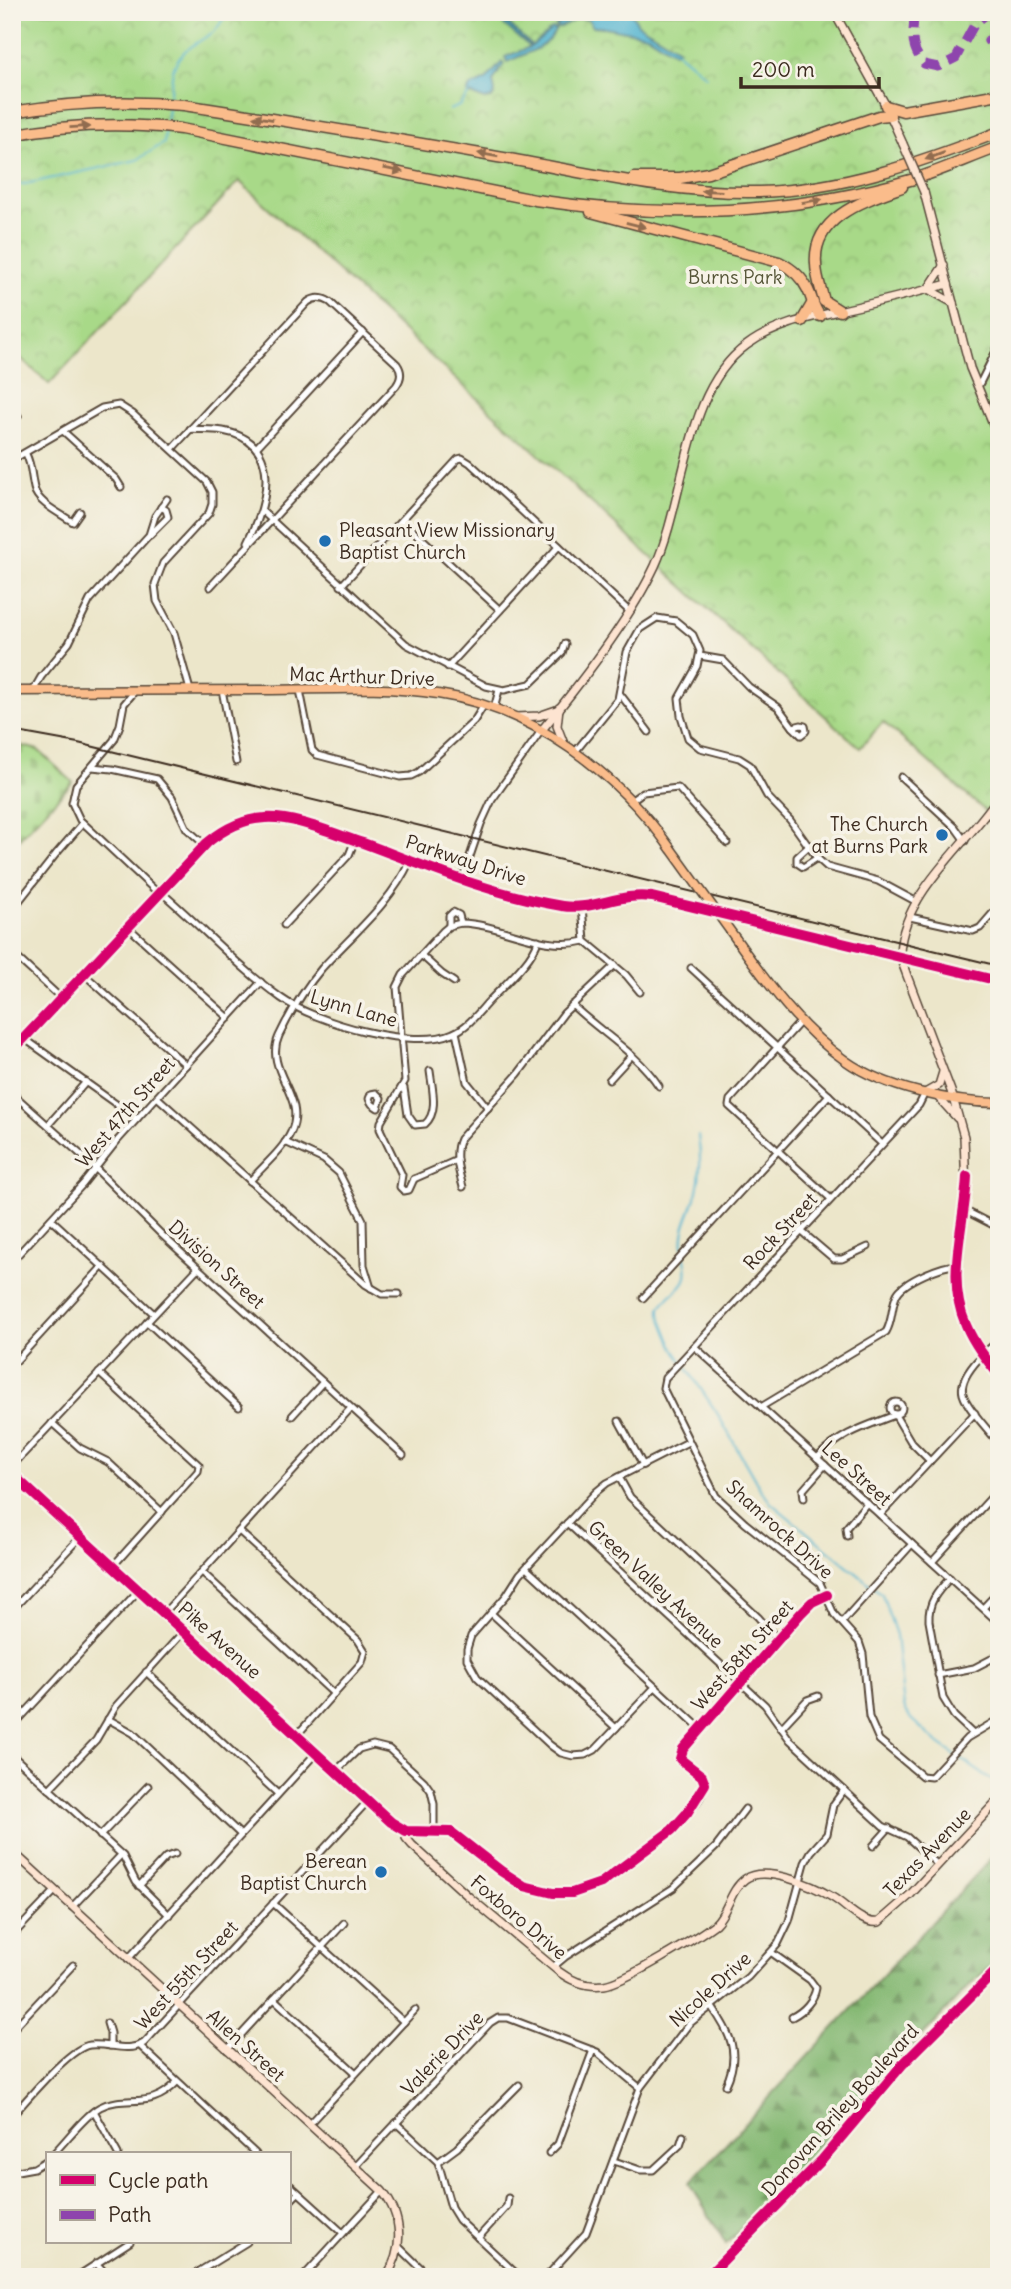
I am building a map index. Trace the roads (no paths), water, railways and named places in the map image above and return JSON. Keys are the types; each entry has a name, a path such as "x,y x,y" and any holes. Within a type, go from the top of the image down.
{"highway":[{"path":"618,179 680,178 708,173 888,111 903,111 999,94"},
{"path":"12,112 90,102 150,102 491,155 669,189 713,192 761,192 848,181 932,158 999,132"},
{"path":"12,135 71,127 148,125 181,129 570,205 624,222 779,262 799,277 808,290 812,304 823,315"},
{"path":"570,205 678,213 742,210 819,200 915,178 999,146"},
{"path":"823,315 824,301 816,264 818,243 824,231 843,213 867,200 912,184 915,178"},
{"path":"824,301 840,311"},
{"path":"802,321 812,304"}],"main road":[{"name":"Mac Arthur Drive","path":"12,691 420,691 456,697 515,717 575,752 632,800 671,849 767,982 801,1021 845,1061 880,1078 925,1093 953,1100 999,1103"}],"street":[{"path":"834,12 888,111 924,192 970,368 999,438"},
{"path":"928,289 944,265"},
{"path":"462,880 492,800 629,611 647,582 662,548 698,419 715,379 730,359 749,343 772,331 823,315 948,284"},
{"path":"928,289 953,303"},
{"path":"172,449 308,302 314,299 330,302 397,364 400,372 396,386 210,587"},
{"path":"256,448 363,332"},
{"path":"978,387 999,345"},
{"path":"12,460 108,406 122,406 207,482 212,498 209,513 163,563 155,584 157,601 174,633 190,690"},
{"path":"12,410 18,417 12,425"},
{"path":"190,429 230,432 256,448 264,461 267,476 263,512 244,551"},
{"path":"63,432 121,487"},
{"path":"26,454 33,470 34,489 38,497 73,522 80,512"},
{"path":"341,586 458,459 462,458 629,611"},
{"path":"149,535 152,522 167,499"},
{"path":"33,691 69,643 90,600 168,517 166,510 161,507"},
{"path":"263,512 406,643 448,667 499,690 520,688 534,682 562,653 565,643"},
{"path":"402,520 500,610"},
{"path":"448,667 559,546"},
{"path":"575,752 610,711 620,694 627,652 640,629 650,621 665,618 676,621 696,639 700,656 679,698 688,738 700,748 739,758 750,765 767,796 790,820 817,858 830,868 878,881 917,902"},
{"path":"700,656 723,660 749,687 778,707 793,727"},
{"path":"222,690 236,762"},
{"path":"300,690 313,750 317,755 400,776 411,776 419,772 474,720 484,705"},
{"path":"494,709 499,690"},
{"path":"12,910 83,823 74,812 72,796 76,785 110,747 118,731 125,691"},
{"path":"124,704 135,691"},
{"path":"620,694 649,732"},
{"path":"515,717 539,716 559,708"},
{"path":"559,708 558,726 564,745"},
{"path":"92,767 157,779 172,797 187,829 205,845"},
{"path":"901,777 955,827 965,841"},
{"path":"632,800 643,792 678,788 727,844"},
{"path":"999,796 929,883 917,902 910,917 900,957 953,1100 964,1138 967,1160 956,1287 960,1308 967,1328 999,1375"},
{"path":"987,814 999,819"},
{"name":"Parkway Drive","path":"12,1051 205,845 232,826 263,818 291,821 462,880 541,902 582,907 623,897 652,897 999,981"},
{"name":"Lynn Lane","path":"83,823 281,999 344,1025 401,1038 437,1038 456,1032"},
{"path":"284,925 349,855 355,841"},
{"path":"810,845 797,857 797,863 803,867 817,858"},
{"path":"250,1181 285,1142 293,1127 296,1111 294,1103 278,1070 276,1048 279,1035 321,969 394,890 410,861"},
{"path":"910,917 973,931 980,928 999,906"},
{"path":"582,907 584,941 615,965 640,992"},
{"path":"449,926 449,916 453,912 458,914 461,923"},
{"path":"430,1071 433,1110 431,1118 425,1124 415,1125 410,1120 404,1085 397,987 403,975 449,926 461,923 538,940 574,943 584,941"},
{"path":"128,927 229,1018"},
{"path":"488,1108 467,1083 456,1032 467,1024 529,957 538,940"},
{"path":"12,953 62,999"},
{"path":"421,955 454,982"},
{"path":"906,973 915,960"},
{"path":"463,1187 457,1160 460,1139 518,1074 572,1005 615,965"},
{"path":"691,968 882,1144"},
{"path":"85,975 186,1065"},
{"name":"West 47th Street","path":"12,1261 261,982"},
{"path":"572,1005 631,1056 659,1086"},
{"path":"801,1021 729,1103 730,1108 831,1199"},
{"path":"25,1039 136,1119"},
{"path":"609,1080 631,1056"},
{"path":"925,1093 939,1084 943,1072"},
{"path":"48,1125 86,1082"},
{"path":"404,1085 381,1122 381,1134 402,1175 400,1186 404,1191 410,1189 414,1179"},
{"name":"Division Street","path":"12,1093 403,1455"},
{"name":"Rock Street","path":"664,1392 663,1381 919,1105 925,1093"},
{"path":"643,1298 829,1096"},
{"path":"936,1096 959,1120"},
{"path":"158,1097 372,1289 387,1295 399,1294"},
{"path":"378,1108 386,1114"},
{"path":"285,1142 320,1157 339,1172 363,1220 364,1265 372,1289"},
{"path":"402,1175 414,1179 457,1160"},
{"path":"964,1210 999,1228"},
{"path":"51,1219 154,1314"},
{"path":"801,1231 834,1259 842,1259 868,1247"},
{"path":"761,1407 886,1332 896,1295 904,1286 946,1266 957,1265"},
{"path":"16,1361 103,1266"},
{"path":"12,1466 198,1268"},
{"path":"147,1322 239,1408"},
{"path":"999,1341 983,1354 963,1384 963,1396 999,1443"},
{"name":"Lee Street","path":"695,1347 999,1623"},
{"path":"99,1373 197,1460 199,1468 113,1566"},
{"path":"292,1416 323,1382"},
{"name":"Shamrock Drive","path":"664,1392 719,1500 820,1583 833,1612 861,1645 869,1717 879,1740 925,1777 933,1776 972,1733 999,1719"},
{"path":"164,1613 351,1408"},
{"path":"880,1515 975,1412"},
{"path":"817,1458 834,1441 848,1432 895,1415 911,1442 930,1461"},
{"path":"619,1421 643,1465"},
{"path":"52,1423 80,1448 108,1462 162,1511"},
{"path":"655,1687 595,1750 582,1755 568,1755 558,1751 477,1677 467,1659 469,1641 474,1631 506,1596 526,1568 602,1486 688,1442"},
{"path":"804,1499 800,1490 825,1465"},
{"name":"Pike Avenue","path":"12,1474 391,1822 406,1830"},
{"path":"619,1477 630,1497 758,1617 778,1640"},
{"path":"932,1562 999,1489"},
{"path":"847,1536 846,1528 867,1503"},
{"name":"Green Valley Avenue","path":"568,1523 770,1711 790,1740 844,1790 877,1820 907,1837 938,1865"},
{"path":"836,1527 846,1528"},
{"path":"239,1531 363,1647 365,1654 362,1662 297,1735"},
{"path":"12,1610 80,1536"},
{"path":"842,1622 912,1544"},
{"path":"526,1568 700,1728"},
{"path":"202,1572 334,1694"},
{"path":"950,1578 933,1597 929,1609 938,1675 943,1698 950,1712 972,1733"},
{"path":"12,1727 139,1590"},
{"path":"983,1608 999,1591"},
{"name":"West 58th Street","path":"434,1830 457,1835 501,1871 530,1888 553,1893 581,1891 600,1883 672,1830 692,1806 704,1788 705,1781 680,1759 681,1751 811,1604 827,1595"},
{"path":"491,1613 616,1728"},
{"path":"49,1789 96,1740 116,1706 184,1631"},
{"path":"938,1675 974,1668 999,1655"},
{"path":"146,1672 278,1794"},
{"path":"781,1728 807,1700 817,1696"},
{"path":"108,1719 132,1733 241,1835"},
{"path":"336,1771 359,1749 373,1745 389,1749 424,1781 431,1791 434,1804 434,1830 406,1830"},
{"path":"128,1959 316,1753"},
{"path":"12,1755 121,1855 139,1886 169,1914"},
{"path":"100,1836 148,1786"},
{"name":"Nicole Drive","path":"546,2277 586,2233 640,2088 686,2029 748,1978 772,1953 789,1921 799,1882 811,1852 827,1835 833,1805 844,1790"},
{"name":"Texas Avenue","path":"875,1923 885,1918 938,1865 999,1799"},
{"name":"West 55th Street","path":"139,2046 368,1801"},
{"path":"553,1967 673,1888 716,1847 745,1809"},
{"path":"873,1846 889,1828"},
{"name":"Foxboro Drive","path":"406,1830 408,1842 553,1967 571,1979 587,1984 603,1985 618,1981 715,1924 741,1883 753,1874 772,1874 799,1882 830,1895 866,1921 875,1923"},
{"name":"Allen Street","path":"12,1851 382,2192 396,2214 398,2247"},
{"path":"139,1886 166,1857 175,1854"},
{"path":"72,1907 121,1855"},
{"path":"12,1936 55,1891"},
{"path":"274,1903 404,2022"},
{"path":"227,2050 344,1923"},
{"path":"772,1953 816,1987 814,1996 792,2017"},
{"path":"12,2031 73,1965"},
{"name":"Donovan Briley Boulevard","path":"707,2277 822,2160 902,2064 999,1968"},
{"path":"274,1999 356,2073"},
{"path":"712,2007 732,2041 732,2066 726,2085"},
{"path":"309,2124 415,2010"},
{"name":"Valerie Drive","path":"356,2166 497,2018 508,2018 593,2050 640,2088"},
{"path":"107,2023 110,2046"},
{"path":"12,2116 75,2051 90,2045 127,2049 139,2046 252,2152"},
{"path":"549,2153 558,2144 593,2050"},
{"path":"55,2152 103,2105 157,2098 168,2092 177,2082"},
{"path":"438,2162 457,2148 519,2085"},
{"path":"94,2111 117,2152"},
{"path":"396,2123 438,2162 451,2207 459,2220 520,2277"},
{"path":"614,2161 640,2170 653,2171 680,2145 683,2136"},
{"path":"12,2172 34,2168 46,2161"},
{"path":"290,2185 342,2234"},
{"path":"303,2277 382,2192"},
{"path":"290,2201 298,2193"},
{"path":"478,2238 507,2206 508,2198"},
{"path":"76,2277 127,2244"},
{"path":"190,2277 198,2275 244,2244"},
{"path":"386,2277 398,2247 430,2277"},
{"path":"96,2263 109,2277"}],"water":[{"path":"498,12 501,12 503,19 532,46 552,29 556,29 550,39 537,49 507,62 505,57 530,47 502,23"},
{"path":"589,12 631,12 638,24 679,49 674,52 647,35 593,27 588,19 577,19 559,28 556,26 570,17"},
{"path":"502,62 504,64 493,81 495,93 492,98 485,100 467,93 470,87 486,80"}],"waterway":[{"path":"169,99 173,69 179,58 186,50 215,31 228,12"},
{"path":"675,50 706,76"},
{"path":"449,110 459,106 469,94"},
{"path":"166,123 168,108"},
{"path":"12,184 25,184 137,160 164,143 165,132"},
{"path":"683,1249 685,1227 699,1177 698,1136"},
{"path":"684,1255 685,1281 660,1308 674,1349 717,1413 771,1503 882,1594 896,1635 904,1707 911,1719 940,1745 999,1785"}],"railway":[{"path":"12,731 78,743 999,966"}],"place":[{"name":"Pleasant View Missionary Baptist Church","path":"325,541"},
{"name":"The Church at Burns Park","path":"942,835"},
{"name":"Berean Baptist Church","path":"381,1872"}],"park label":[{"name":"Burns Park","path":"735,277"}]}
